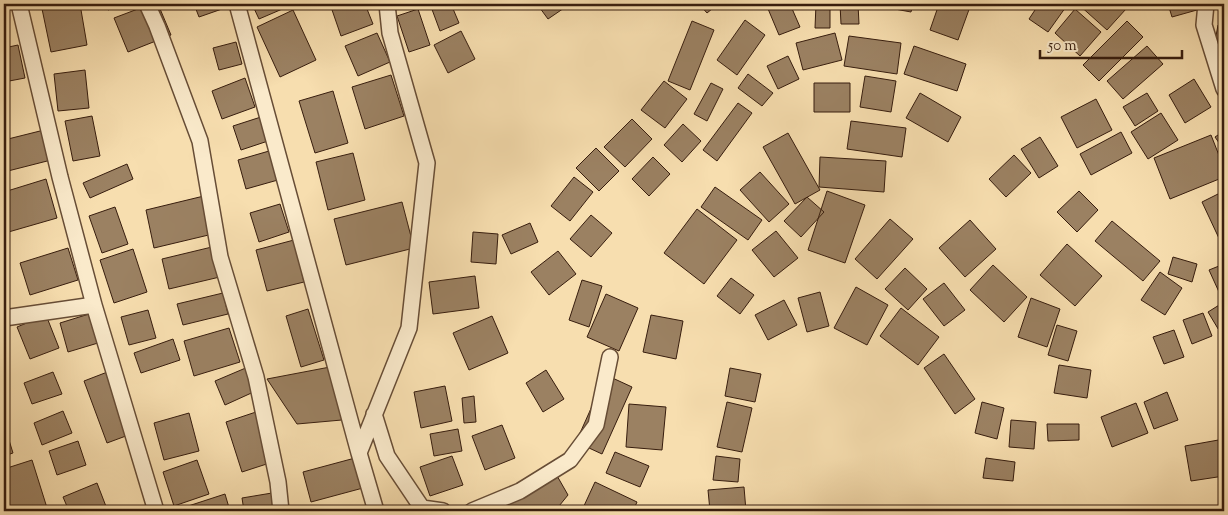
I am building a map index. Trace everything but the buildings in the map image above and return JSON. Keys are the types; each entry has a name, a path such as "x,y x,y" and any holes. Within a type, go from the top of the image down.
{"street":[{"path":"19,4 60,177 94,305 156,511"},
{"path":"147,4 200,141 220,257 256,377 278,482 281,511"},
{"path":"237,4 376,511"},
{"path":"359,453 409,328 426,163 390,33 387,4"},
{"path":"1206,4 1204,25 1224,89"},
{"path":"4,318 94,305"},
{"path":"472,511 520,491 570,460 596,425 610,357"},
{"path":"374,414 387,456 422,508 443,511"}]}
